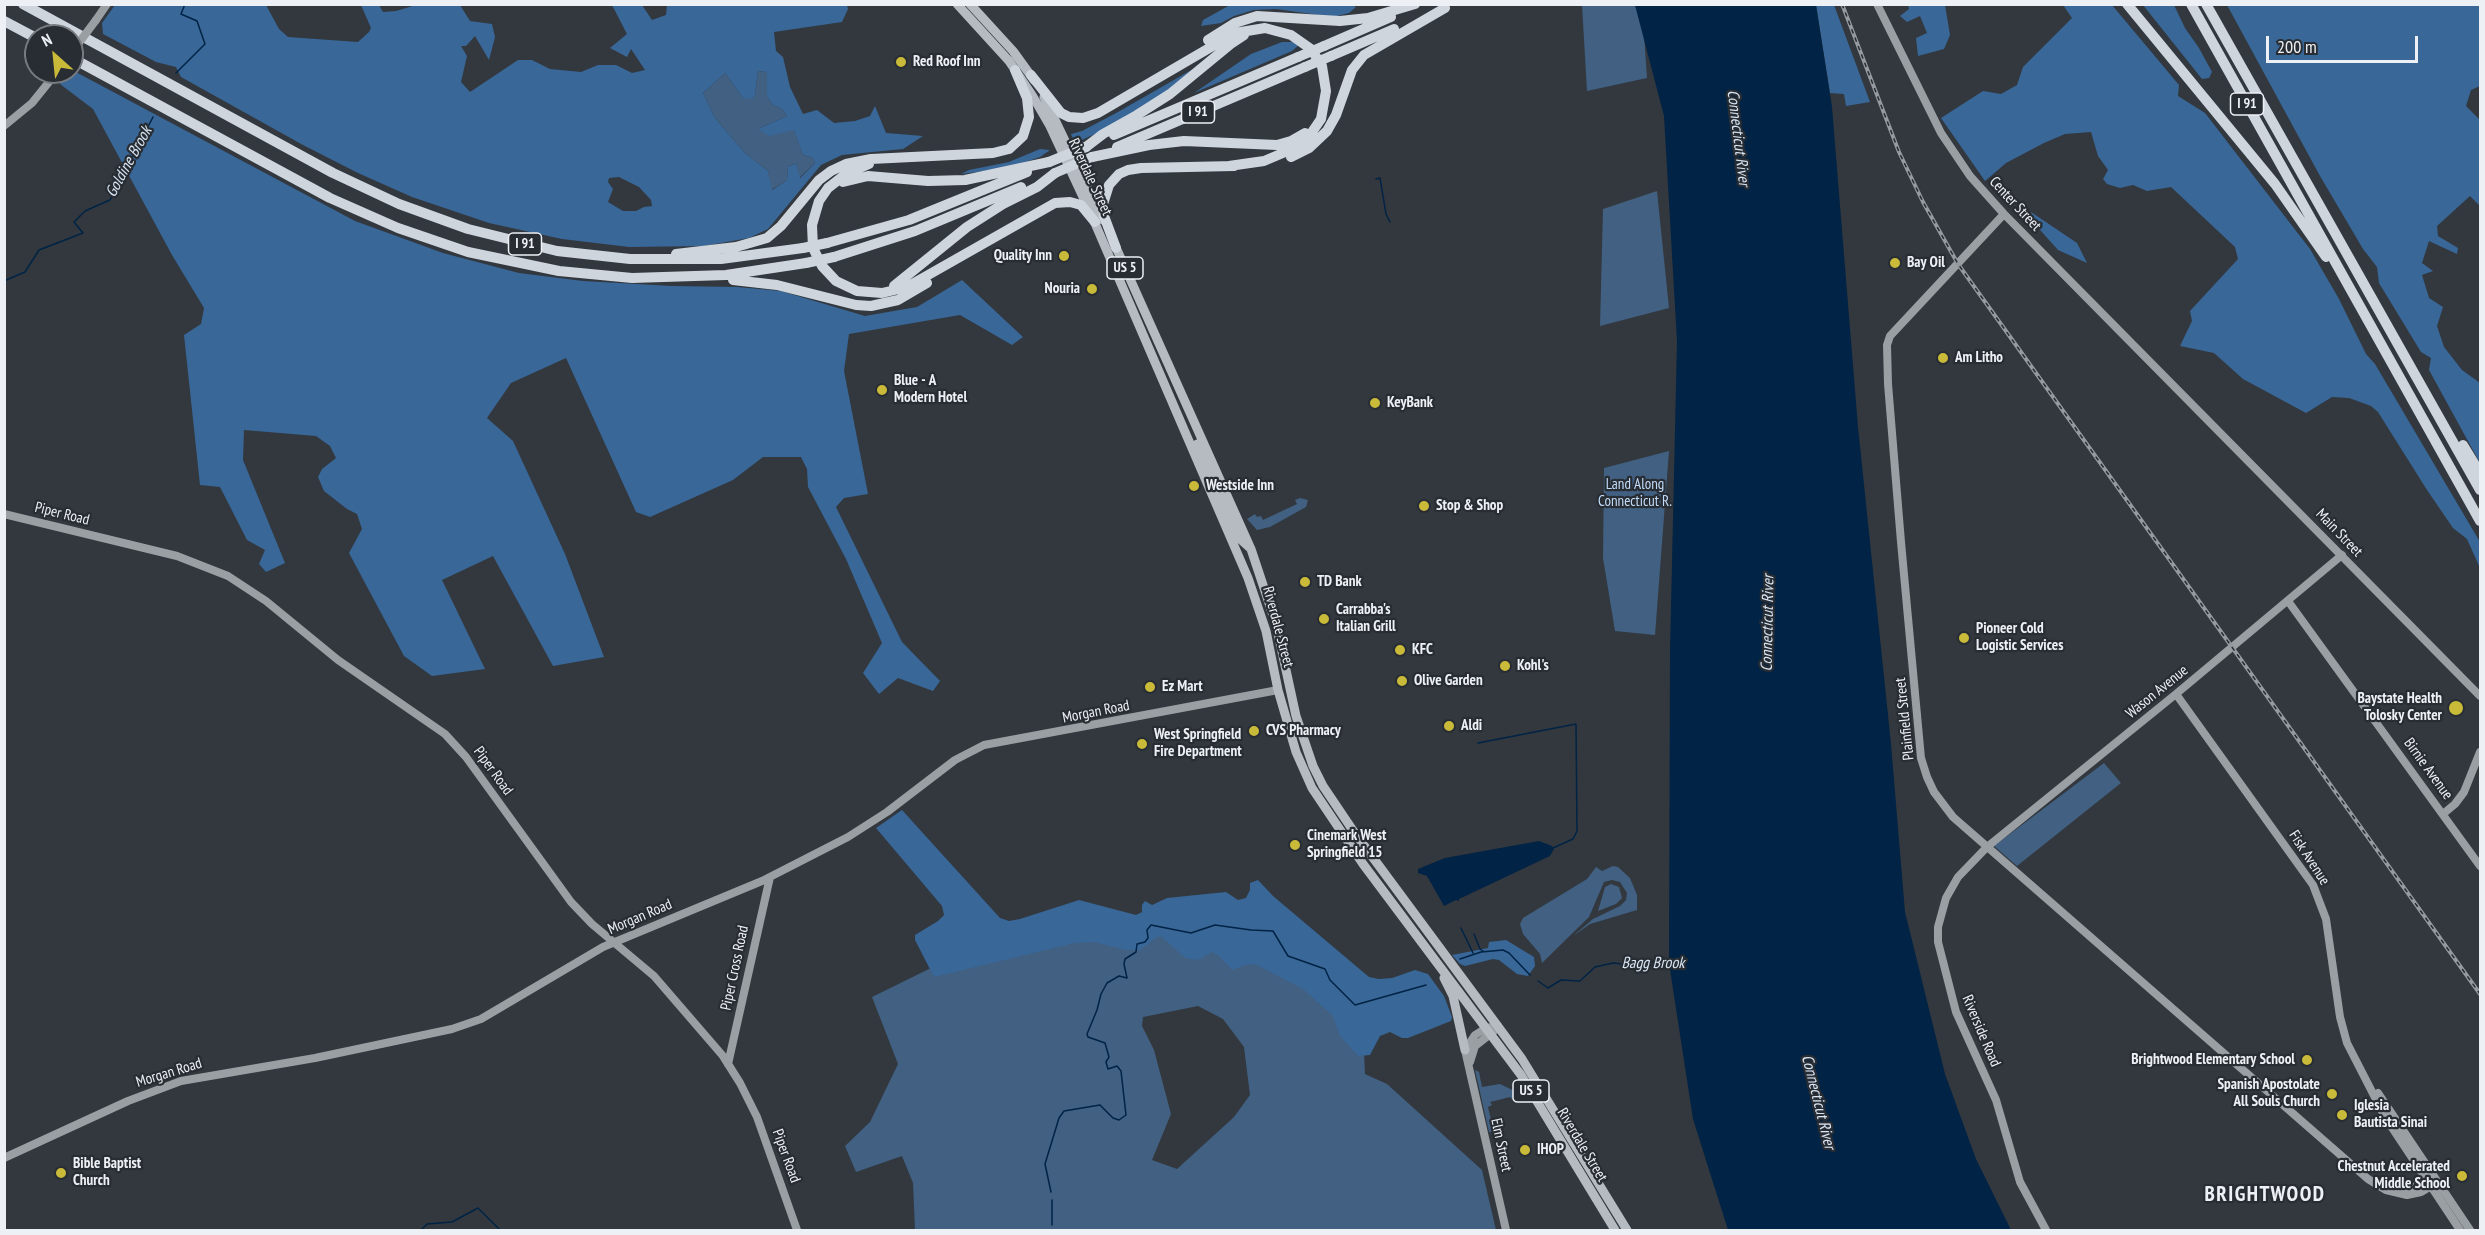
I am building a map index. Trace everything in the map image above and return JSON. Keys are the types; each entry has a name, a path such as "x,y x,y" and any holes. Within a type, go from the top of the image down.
{"highway":[{"name":"I 91","path":"23,4 300,156 390,200 450,224 557,251 611,258 702,260 803,248 909,220 1422,4"},
{"path":"1106,109 1226,28 1243,20 1267,15 1318,21 1345,21 1368,18 1415,4"},
{"path":"2127,4 2295,211 2393,364"},
{"name":"I 91","path":"2191,4 2481,520"},
{"name":"I 91","path":"2206,4 2481,490"},
{"name":"I 91","path":"84,64 314,189 415,235 485,256 541,268 614,277 670,278 735,274 806,263 834,257 915,231 1448,6"},
{"path":"1116,248 1104,216 1103,204 1109,185 1116,176 1134,168 1229,166 1278,160 1309,148 1324,135 1332,124 1350,73 1361,57 1375,46 1448,6"},
{"path":"4,21 24,32"},
{"path":"1031,75 1056,108 1066,116 1087,117 1106,109 1235,33 1264,28 1291,35"},
{"path":"1086,147 1102,134 1137,115 1170,93 1238,38 1260,30 1291,35 1307,46 1316,56 1323,70 1326,91 1321,119 1311,135 1301,144 1264,161 1229,166"},
{"path":"611,258 705,251 755,243 779,229 812,187 831,171 861,160 997,153 1017,143 1027,127 1029,111 1026,95 1015,70"},
{"path":"1092,157 1175,142 1212,141 1267,146 1286,143 1300,137 1313,124 1322,109 1326,91"},
{"path":"911,157 876,162 846,174 825,191 815,213 811,237 819,262 832,278 853,290 882,293 907,287 1039,210 1058,202 1075,203 1088,211 1095,222"},
{"path":"815,213 831,190 857,177 956,180 992,176 1049,162"},
{"path":"853,290 876,291 900,283 967,227 1003,204 1037,187 1055,173"},
{"path":"670,278 762,282 860,306 884,305 911,293 1039,210"},
{"path":"2407,359 2481,473"}],"main road":[{"name":"Riverdale Street","path":"957,4 987,35 1015,70 1050,126 1095,222 1244,566 1266,631 1278,690 1296,752 1320,802 1521,1075 1615,1230"},
{"name":"Riverdale Street","path":"970,4 1013,51 1031,75 1055,117 1116,248 1251,549 1276,624 1303,738 1323,786 1498,1026 1546,1096 1627,1230"},
{"path":"1182,419 1192,432 1240,539 1251,549 1244,566"},
{"path":"1278,690 1290,685"},
{"path":"1353,849 1364,858 1390,892 1395,891 1394,886"},
{"path":"1436,959 1453,996 1465,1050"}],"street":[{"path":"84,36 107,4"},
{"name":"Center Street","path":"1877,4 1945,140 1970,176 2004,214 2178,389"},
{"path":"4,126 32,103 48,84"},
{"name":"Plainfield Street","path":"2004,214 1890,336 1886,354 1921,758 1927,777 1944,806 1987,847 2377,1186 2401,1193 2433,1181"},
{"name":"Main Street","path":"2178,389 2481,696"},
{"name":"Piper Road","path":"4,514 186,559 220,572 246,586 338,660 445,734 466,757 566,897 592,924 636,958 663,985 704,1031 728,1064 757,1117 797,1230"},
{"name":"Wason Avenue","path":"1987,847 2288,602 2342,555"},
{"name":"Birnie Avenue","path":"2288,602 2481,867"},
{"name":"Morgan Road","path":"4,1158 134,1098 181,1081 315,1058 475,1022 502,1009 614,942 770,877 862,829 955,760 984,745 1278,690"},
{"name":"Fisk Avenue","path":"2176,694 2293,854 2317,892 2326,919 2343,1031 2357,1063 2433,1181"},
{"path":"2443,814 2464,792 2481,752"},
{"name":"Riverside Road","path":"1987,847 1958,877 1946,898 1938,927 1939,948 1958,1018 1996,1100 2022,1187 2046,1230"},
{"name":"Piper Cross Road","path":"728,1064 770,877"},
{"path":"1465,1050 1469,1041 1498,1026"},
{"path":"1469,1064 1475,1046 1489,1032"},
{"name":"Elm Street","path":"1465,1050 1506,1230"},
{"path":"2433,1181 2460,1230"},
{"path":"2433,1181 2470,1230"}],"green space":[{"path":"1582,5 1635,5 1644,34 1647,78 1587,91"},
{"path":"758,71 767,72 767,97 787,116 758,129 794,129 803,155 813,158 815,163 799,178 796,163 788,167 787,180 771,190 768,171 745,153 715,118 703,93 725,73 743,98 755,95"},
{"path":"1657,191 1669,308 1600,326 1603,209"},
{"name":"Land Along Connecticut R.","path":"1669,451 1655,635 1615,631 1603,558 1604,468"},
{"path":"1300,498 1308,500 1306,507 1270,527 1257,530 1247,519 1255,514 1257,517 1261,516 1263,520 1297,504 1295,500"},
{"path":"2104,763 2121,783 2017,866 1994,846"},
{"path":"1613,866 1618,867 1630,878 1637,895 1637,910 1590,924 1573,936 1593,919 1620,906 1626,900 1627,893 1620,882 1612,880 1604,882 1589,917 1542,963 1540,954 1523,934 1520,924 1523,918 1587,879 1596,867 1602,871"},
{"path":"1611,884 1619,887 1622,898 1616,904 1598,911 1605,887"},
{"path":"1116,918 1307,979 1364,1051 1365,1074 1387,1084 1482,1170 1496,1230 915,1230 913,1183 902,1156 856,1172 845,1146 870,1122 898,1064 872,997 935,966","holes":["1198,1006 1223,1019 1244,1047 1250,1095 1234,1117 1177,1169 1152,1160 1171,1114 1154,1050 1142,1026 1143,1017"]},
{"path":"1475,1070 1479,1072 1482,1087 1500,1084 1521,1094 1514,1101 1510,1097 1490,1102 1492,1105 1488,1107 1493,1128 1498,1129 1496,1132 1489,1132"}],"shaded area":[{"path":"1349,4 1356,7 1349,13 1333,17 1276,9 1254,10 1221,23 1201,26 1203,20 1230,5"},
{"path":"115,5 266,5 279,29 288,37 358,42 371,28 361,5 379,5 383,12 416,5 460,5 470,21 492,24 495,37 489,60 475,36 466,46 461,46 467,56 461,82 470,92 518,60 532,60 550,69 581,72 598,65 616,65 632,73 645,70 631,49 627,57 610,48 627,34 612,5 642,5 652,20 666,15 667,5 847,5 848,9 842,22 774,32 776,51 783,57 790,87 803,114 817,110 834,123 855,121 870,116 875,106 886,133 923,136 903,149 842,155 821,165 768,229 749,238 704,246 629,247 562,239 489,223 412,197 358,173 181,77 176,67 156,62 103,34 102,23","holes":["758,71 767,72 767,97 787,116 758,129 769,136 794,130 803,155 813,158 815,163 800,178 796,163 788,167 787,180 772,190 768,171 745,153 715,118 703,93 725,73 743,98 752,99 755,95","619,177 639,187 651,200 652,206 636,211 623,211 608,202 613,189 608,182 609,178"]},
{"path":"1816,5 1834,5 1870,102 1846,106 1844,94 1830,93"},
{"path":"1908,5 1945,5 1950,35 1944,49 1918,56 1916,38 1927,33 1920,16 1907,22 1900,16 1909,9"},
{"path":"2063,5 2112,5 2179,85 2178,96 2205,113 2310,249 2339,299 2366,354 2375,364 2480,542 2480,568 2467,539 2453,528 2378,412 2371,406 2349,398 2332,397 2306,413 2243,379 2214,353 2180,346 2192,321 2190,311 2238,259 2235,247 2171,187 2147,191 2133,185 2120,188 2107,184 2103,179 2108,170 2098,156 2091,132 2065,134 2044,143 2006,163 1985,181 1941,118 1983,91 2001,94 2017,85 2023,67 2072,18"},
{"path":"2143,5 2174,5 2212,72 2209,78 2202,79"},
{"path":"2227,5 2480,5 2480,86 2471,90 2466,106 2480,120 2480,206 2470,196 2437,226 2438,236 2458,248 2457,254 2429,241 2422,263 2433,271 2422,275 2429,298 2443,307 2437,326 2444,347 2462,370 2480,383 2480,463 2429,370 2431,358 2421,352 2379,283 2377,267 2363,249 2320,176"},
{"path":"1282,42 1294,42 1299,45 1292,51 1194,93 1251,54"},
{"path":"1193,69 1162,95 1104,130 1075,143 1071,134 1082,131 1118,112"},
{"path":"84,76 355,221 443,253 519,273 583,281 781,291 865,316 917,307 962,280 1023,337 1012,345 960,315 849,334 844,371 868,494 844,498 836,507 902,642 940,681 933,691 898,678 879,694 863,673 882,643 846,559 808,487 807,469 801,457 763,457 733,480 650,517 636,512 566,358 511,383 487,418 513,441 565,554 604,657 553,666 493,556 442,580 485,669 432,676 404,656 349,553 362,529 357,514 324,491 318,477 322,469 336,458 330,446 316,436 244,430 243,460 285,563 266,572 259,564 265,550 247,540 220,487 200,485 184,335 201,324 204,308 172,255 93,109 60,84 84,84"},
{"path":"1040,149 1050,150 1040,157 1008,168 961,174 969,170 1009,162"},
{"path":"2031,212 2077,243 2087,263 2058,250 2033,222"},
{"path":"902,810 1000,918 1009,921 1020,919 1079,900 1136,915 1142,912 1142,905 1145,901 1152,905 1167,898 1226,892 1238,900 1246,898 1250,890 1250,883 1258,880 1273,896 1369,977 1392,978 1415,970 1428,974 1444,996 1452,1017 1451,1021 1408,1038 1402,1038 1390,1032 1380,1036 1370,1055 1358,1056 1340,1036 1333,1016 1303,989 1255,964 1232,970 1219,956 1211,952 1199,960 1185,958 1162,937 1157,937 1140,950 1126,950 1094,942 1075,943 934,977 915,940 915,935 944,915 942,906 876,828"},
{"path":"1506,940 1534,957 1535,966 1528,976 1517,974 1499,960 1493,959 1465,966 1452,955 1488,948 1489,942"}],"water":[{"name":"Connecticut River","path":"1635,5 1816,5 1832,107 1858,427 1891,744 1905,912 1945,1074 1976,1159 2011,1230 1728,1230 1693,1119 1669,963 1670,651 1677,341 1664,116"},
{"path":"1539,841 1552,846 1554,849 1550,856 1459,901 1456,900 1444,906 1427,876 1418,873 1418,869 1445,858"}],"waterway":[{"name":"Goldine Brook","path":"176,73 205,44 197,21 181,14 185,4"},
{"name":"Goldine Brook","path":"4,281 25,272 39,250 83,233 74,222 85,211 110,200 153,117"},
{"path":"1376,179 1380,178 1386,214 1390,222"},
{"path":"1478,743 1576,724 1577,831 1573,839 1553,848"},
{"name":"Bagg Brook","path":"1051,1192 1045,1164 1059,1118 1064,1111 1100,1105 1113,1118 1119,1120 1126,1115 1121,1071 1117,1066 1108,1069 1106,1062 1109,1057 1105,1043 1088,1037 1087,1034 1107,983 1119,976 1127,978 1125,959 1136,952 1137,944 1145,942 1148,938 1147,930 1151,925 1191,933 1215,925 1273,931 1288,956 1325,969 1330,980 1355,1005 1426,985"},
{"path":"1461,928 1473,953"},
{"path":"1474,934 1483,951"},
{"name":"Bagg Brook","path":"1460,959 1481,952 1503,950 1509,953 1530,975"},
{"name":"Bagg Brook","path":"1538,981 1548,988 1561,980 1580,981 1595,967 1613,963 1631,965 1647,961 1670,964"},
{"name":"Bagg Brook","path":"1052,1200 1052,1225"},
{"name":"Bagg Brook","path":"421,1230 427,1224 452,1222 478,1208 500,1230"}],"railway":[{"path":"1842,4 1899,152 1923,202 1958,264 2480,994"}],"place":[{"name":"Red Roof Inn","path":"901,62"},
{"name":"Quality Inn","path":"1064,256"},
{"name":"Bay Oil","path":"1895,263"},
{"name":"Nouria","path":"1092,289"},
{"name":"Am Litho","path":"1943,358"},
{"name":"Blue - A Modern Hotel","path":"882,390"},
{"name":"KeyBank","path":"1375,403"},
{"name":"Westside Inn","path":"1194,486"},
{"name":"Stop & Shop","path":"1424,506"},
{"name":"TD Bank","path":"1305,582"},
{"name":"Carrabba's Italian Grill","path":"1324,619"},
{"name":"Pioneer Cold Logistic Services","path":"1964,638"},
{"name":"KFC","path":"1400,650"},
{"name":"Kohl's","path":"1505,666"},
{"name":"Olive Garden","path":"1402,681"},
{"name":"Ez Mart","path":"1150,687"},
{"name":"Baystate Health Tolosky Center","path":"2456,708"},
{"name":"Aldi","path":"1449,726"},
{"name":"CVS Pharmacy","path":"1254,731"},
{"name":"West Springfield Fire Department","path":"1142,744"},
{"name":"Cinemark West Springfield 15","path":"1295,845"},
{"name":"Brightwood Elementary School","path":"2307,1060"},
{"name":"Spanish Apostolate All Souls Church","path":"2332,1094"},
{"name":"Iglesia Bautista Sinai","path":"2342,1115"},
{"name":"IHOP","path":"1525,1150"},
{"name":"Bible Baptist Church","path":"61,1173"},
{"name":"Chestnut Accelerated Middle School","path":"2462,1176"}],"district":[{"name":"BRIGHTWOOD","path":"2265,1195"}]}
